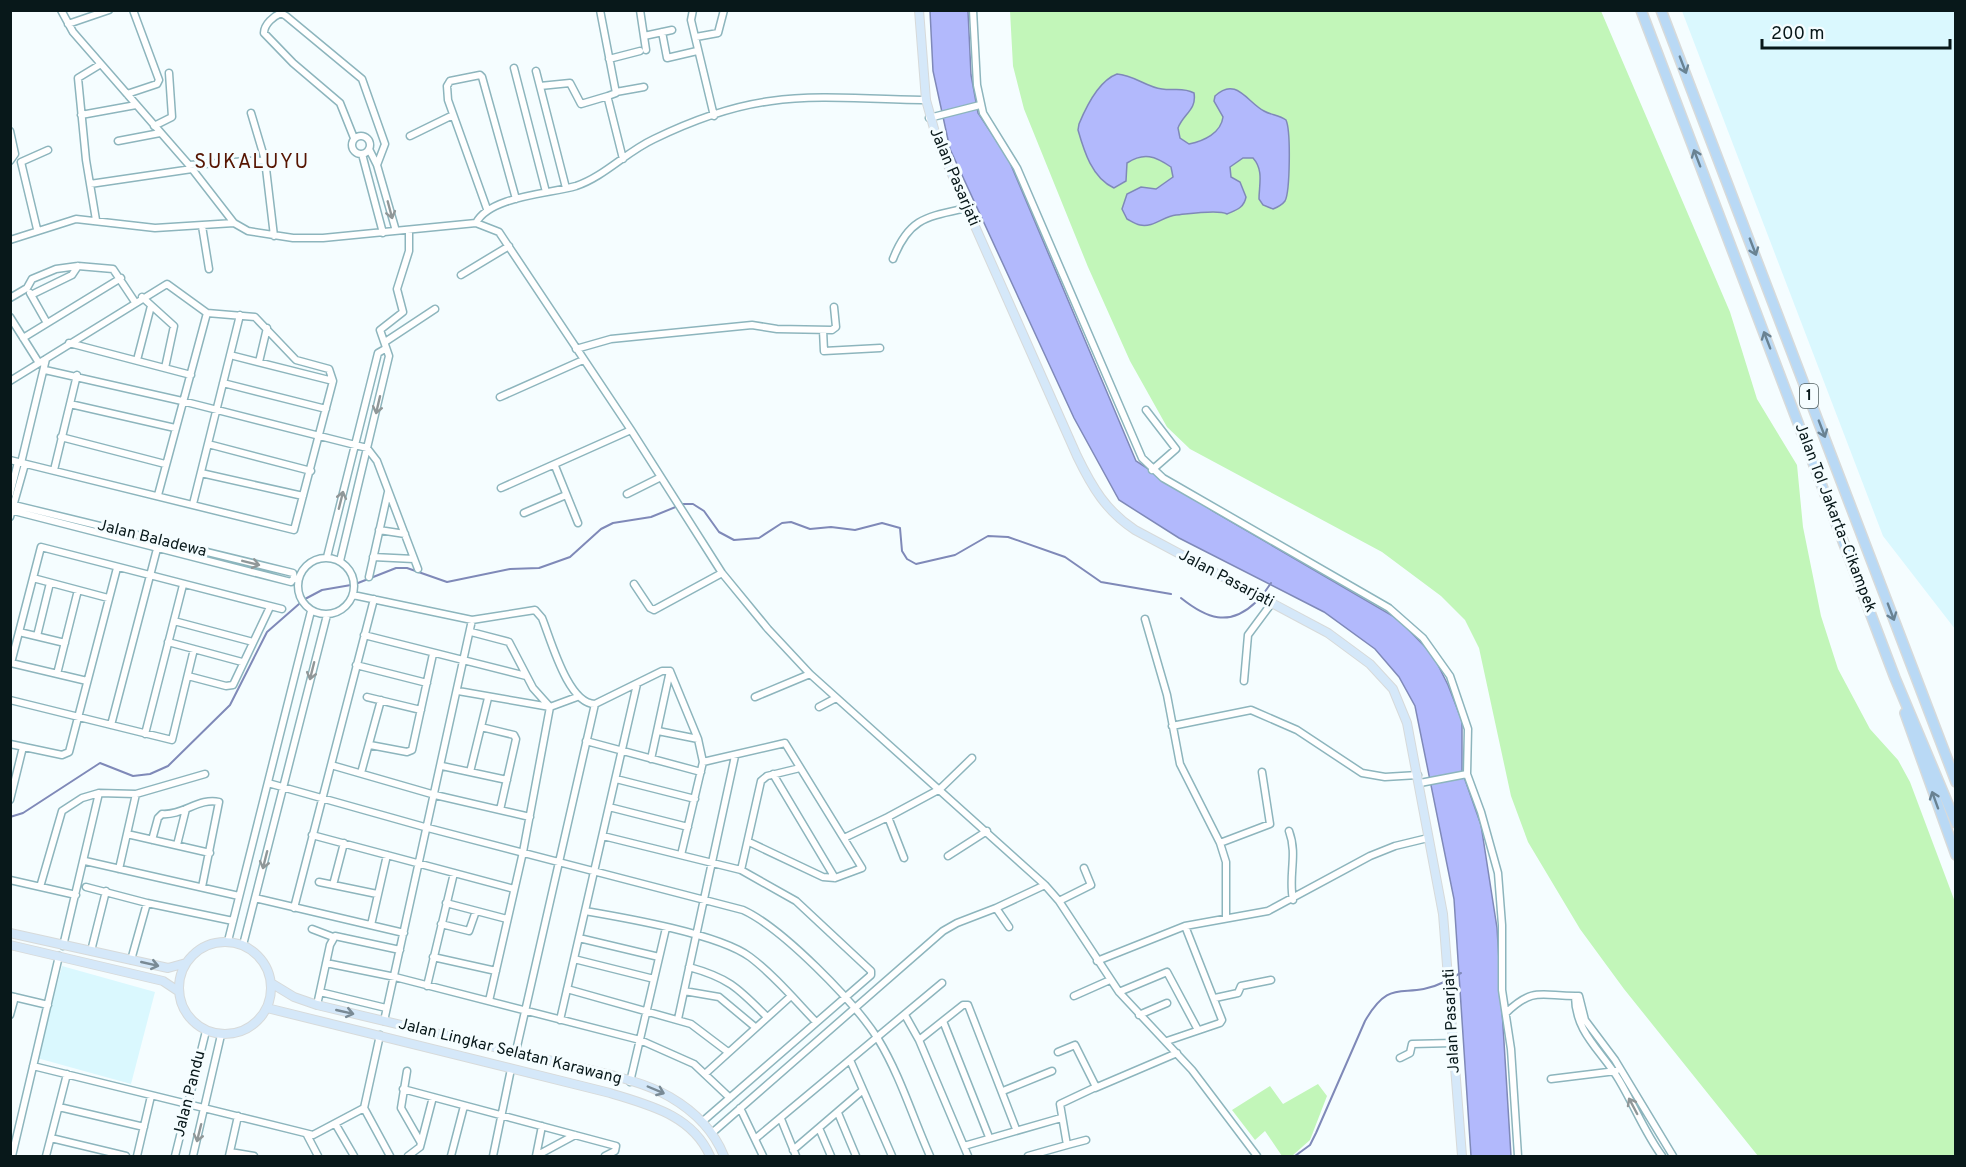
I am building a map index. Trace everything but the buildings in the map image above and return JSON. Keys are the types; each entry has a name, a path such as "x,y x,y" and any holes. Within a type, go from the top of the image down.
{"highway":[{"name":"Jalan Tol Jakarta–Cikampek","path":"1641,10 1895,678 1956,823"},
{"name":"Jalan Tol Jakarta–Cikampek","path":"1661,10 1956,782"},
{"name":"1","path":"1895,678 1914,743 1956,855"}],"main road":[{"name":"Jalan Pasarjati","path":"919,10 926,100 934,117 938,143 1077,456 1099,497 1116,517 1135,530 1337,639 1386,680 1403,709 1419,779 1447,940 1462,1156"},
{"path":"10,933 168,968 186,963"},
{"path":"228,941 243,945 264,962 272,984 267,1008 260,1020 249,1029 235,1034 221,1035 206,1031 192,1021 183,1008 178,992 186,963 203,947 228,941"},
{"path":"10,945 163,981 178,992"},
{"name":"Jalan Lingkar Selatan Karawang","path":"272,984 294,997 317,1005 516,1051 630,1082 670,1096 712,1133 724,1156"},
{"name":"Jalan Lingkar Selatan Karawang","path":"267,1008 571,1083 652,1106 672,1115 693,1130 710,1156"},
{"path":"571,1083 574,1066"}],"street":[{"path":"61,10 68,24 191,167 234,223 255,234 274,237 324,238 476,223 493,228 509,246 722,573 768,629 810,674 1045,885 1059,902 1119,992 1139,1015 1167,1041 1257,1156"},
{"path":"68,24 109,10"},
{"path":"127,94 159,83 133,10"},
{"path":"600,10 616,92"},
{"path":"609,59 643,51 644,36 640,10"},
{"path":"693,10 691,16 714,116"},
{"path":"696,37 718,33 724,10"},
{"path":"974,10 980,105 988,124 1017,168 1133,443 1152,470 1199,500 1389,608 1423,638 1450,676 1463,711 1468,735 1464,775 1481,812 1498,873 1503,990 1518,1156"},
{"path":"362,154 354,151 352,142 354,138 340,103 293,63 264,33 265,27 280,12 362,79 385,144 377,165"},
{"path":"644,36 672,30"},
{"path":"662,32 667,58 698,51"},
{"path":"96,220 78,78 101,64"},
{"path":"514,68 546,192"},
{"path":"536,71 566,188"},
{"path":"154,126 172,117 169,73"},
{"path":"487,209 453,115 446,92 448,83 482,76 516,199"},
{"path":"540,86 570,82 581,104 616,92 644,87"},
{"path":"608,96 623,159"},
{"path":"476,223 487,209 591,179 652,140 714,116 778,100 926,100"},
{"path":"81,115 136,105"},
{"path":"934,117 980,105"},
{"path":"251,113 265,160 274,237"},
{"path":"410,136 453,115"},
{"path":"10,131 15,154 10,161"},
{"path":"118,141 160,133"},
{"path":"354,138 364,136 368,139 369,149 377,165 396,231"},
{"path":"362,154 369,149"},
{"path":"37,229 21,162 48,150"},
{"path":"362,154 383,233"},
{"path":"90,184 191,167 265,160"},
{"path":"373,193 384,190"},
{"path":"893,260 905,233 914,225 940,214 967,208"},
{"path":"10,240 37,229 76,219 154,228 234,223"},
{"path":"202,226 208,269"},
{"path":"340,561 389,356 380,330 403,312 397,289 409,251 409,230"},
{"path":"461,275 509,246"},
{"path":"31,295 72,275 78,266"},
{"path":"10,298 27,288 32,279 56,269 78,266 113,269 135,302"},
{"path":"22,338 121,278"},
{"path":"10,381 142,297 170,284 207,313 255,317 293,358 329,369 333,381 294,530 19,462"},
{"path":"27,288 46,323"},
{"path":"142,297 174,326 165,368"},
{"path":"137,360 151,306"},
{"path":"576,349 611,339 752,325 777,330 835,328 834,307"},
{"path":"327,557 378,353 435,309"},
{"path":"158,495 207,313"},
{"path":"193,504 240,315"},
{"path":"10,317 39,363"},
{"path":"259,362 267,328"},
{"path":"822,330 824,351 880,348"},
{"path":"69,343 191,375"},
{"path":"230,355 333,381"},
{"path":"10,494 45,370 46,359"},
{"path":"500,397 583,360"},
{"path":"45,370 77,375 182,400 367,448 375,456 418,569"},
{"path":"54,470 77,375"},
{"path":"223,382 326,409"},
{"path":"70,404 175,428"},
{"path":"1146,410 1176,450 1152,470"},
{"path":"501,488 555,466 631,430"},
{"path":"61,437 165,464"},
{"path":"207,444 311,471"},
{"path":"12,509 19,462"},
{"path":"555,466 578,523"},
{"path":"201,472 303,496"},
{"path":"627,494 661,477"},
{"path":"369,577 388,492"},
{"path":"524,513 566,495"},
{"name":"Jalan Baladewa","path":"12,509 293,573 291,582 159,544"},
{"path":"379,530 405,534"},
{"path":"111,725 159,544"},
{"path":"87,681 11,663 41,547 150,577 282,609"},
{"path":"327,557 340,561 353,576 353,595 343,609 327,615 311,611 305,606 298,591 299,575 310,562 327,557"},
{"path":"373,557 414,559"},
{"path":"10,744 67,754 117,568"},
{"path":"634,584 653,610 722,573"},
{"path":"33,578 108,598"},
{"path":"37,636 50,583"},
{"path":"145,734 183,585"},
{"path":"57,674 78,590"},
{"path":"353,595 472,620 531,609 537,611 577,697 582,702 595,704 662,671 670,671"},
{"path":"294,908 374,599"},
{"path":"1244,681 1246,639 1271,604"},
{"path":"188,676 226,686 233,685 270,607"},
{"path":"228,941 311,611"},
{"path":"243,945 327,615"},
{"path":"1145,619 1167,695 1180,764 1220,843 1226,865 1226,918"},
{"path":"384,1021 465,662 472,620"},
{"path":"174,621 253,642"},
{"path":"19,632 65,643"},
{"path":"471,632 509,642 516,651 526,676 550,707 523,852 489,1001"},
{"path":"364,635 526,676"},
{"path":"168,642 242,662"},
{"path":"10,700 172,740 194,649"},
{"path":"370,745 410,751 433,654"},
{"path":"356,665 427,683"},
{"path":"651,759 670,671"},
{"path":"670,671 698,739 703,762 681,855"},
{"path":"755,697 810,674"},
{"path":"560,1020 637,684"},
{"path":"458,692 550,707 577,697"},
{"path":"367,697 421,711"},
{"path":"470,772 488,698"},
{"path":"819,707 836,698"},
{"path":"361,773 381,700"},
{"path":"516,1051 595,704"},
{"path":"1172,726 1251,710 1297,730 1362,773 1431,781 1464,775"},
{"path":"481,727 516,737 500,810"},
{"path":"658,731 698,739"},
{"path":"586,741 701,772"},
{"path":"703,762 735,756 784,742 862,868 835,878 817,876 749,842"},
{"path":"10,800 23,747"},
{"path":"678,1018 735,756"},
{"path":"844,838 940,789 972,758"},
{"path":"331,765 435,795 530,817"},
{"path":"441,766 507,780"},
{"path":"741,870 760,785 765,778 773,774 800,768"},
{"path":"1220,843 1270,824 1262,772"},
{"path":"40,887 62,811 82,798 99,793 136,794 205,774"},
{"path":"773,774 835,878"},
{"path":"615,778 694,800"},
{"path":"268,783 428,828 743,910 765,922 844,996 878,1039 930,1156"},
{"path":"63,946 85,861 99,793"},
{"path":"118,869 136,794"},
{"path":"152,840 161,815 174,815 210,801 220,803 202,887"},
{"path":"609,807 688,827"},
{"path":"177,845 186,809"},
{"path":"888,817 904,858"},
{"path":"948,856 987,831"},
{"path":"1289,831 1294,850 1290,879 1293,900"},
{"path":"127,834 210,853"},
{"path":"312,835 514,889"},
{"path":"603,836 741,870 796,901 870,969 871,975 844,996 702,1122"},
{"path":"1097,961 1185,926 1259,914 1293,900 1371,856 1395,846 1428,838"},
{"path":"333,885 344,843"},
{"path":"370,925 387,855"},
{"path":"85,861 239,896"},
{"path":"1059,902 1090,885 1084,868"},
{"path":"427,986 454,873"},
{"path":"10,880 76,895"},
{"path":"319,882 377,894"},
{"path":"712,1133 853,1008 950,927 1045,885"},
{"path":"86,887 147,903 233,921"},
{"path":"91,951 106,891"},
{"path":"255,898 404,933"},
{"path":"131,960 147,903"},
{"path":"446,903 507,919"},
{"path":"996,908 1008,927"},
{"path":"441,924 469,931 476,911"},
{"path":"585,911 696,935 750,957 816,1022"},
{"path":"1167,1041 1222,1022 1215,998 1185,926"},
{"path":"630,1082 666,928"},
{"path":"312,929 333,937 342,935 400,950"},
{"path":"317,1005 333,937"},
{"path":"579,938 659,957"},
{"path":"12,1156 59,956"},
{"path":"434,957 496,971"},
{"path":"574,959 654,979"},
{"path":"326,963 489,1001 640,1040 686,1059 706,1073 730,1098"},
{"path":"689,968 713,974 732,983 767,1017"},
{"path":"1119,992 1167,972 1198,1030"},
{"path":"1074,996 1110,980"},
{"path":"1215,998 1238,993 1241,986 1271,980"},
{"path":"755,1139 878,1039 942,983"},
{"path":"567,989 678,1018 697,1027 728,1052"},
{"path":"684,991 718,997 755,1027"},
{"path":"320,992 386,1008"},
{"path":"1506,1012 1521,998 1538,993 1557,997 1577,996 1578,1020 1584,1033 1618,1071 1673,1156"},
{"path":"706,1073 791,996"},
{"path":"10,1015 13,997 48,1005"},
{"path":"1139,1015 1167,1003"},
{"path":"919,1040 963,1005 968,1005 1016,1129"},
{"path":"904,1015 919,1040 968,1156"},
{"path":"943,1022 989,1137"},
{"name":"Jalan Pandu","path":"175,1156 206,1031"},
{"name":"Jalan Pandu","path":"193,1156 221,1035"},
{"path":"380,1035 364,1108 390,1156"},
{"path":"1400,1058 1410,1053 1412,1044 1453,1043"},
{"path":"1058,1052 1075,1045 1094,1078 1095,1089"},
{"path":"1066,1145 1059,1106 1062,1102 1177,1053"},
{"path":"850,1060 892,1156"},
{"path":"33,1066 306,1135 318,1134 364,1108"},
{"path":"493,1156 511,1069"},
{"path":"407,1071 401,1108 421,1143"},
{"path":"1003,1091 1052,1071"},
{"path":"1551,1079 1618,1071"},
{"path":"1618,1071 1662,1156"},
{"path":"46,1156 67,1074"},
{"path":"403,1089 616,1146 615,1151 605,1156"},
{"path":"782,1119 794,1153 863,1090"},
{"path":"137,1156 151,1095"},
{"path":"408,1156 418,1150 421,1143 433,1097"},
{"path":"451,1156 464,1106"},
{"path":"59,1107 144,1127"},
{"path":"740,1108 763,1156"},
{"path":"838,1113 856,1156"},
{"path":"238,1116 230,1154 254,1156"},
{"path":"964,1146 1016,1129 1061,1118"},
{"path":"336,1125 354,1156"},
{"path":"536,1156 542,1126"},
{"path":"819,1128 831,1156"},
{"path":"306,1135 318,1156"},
{"path":"536,1156 575,1135"},
{"path":"51,1138 126,1156"},
{"path":"1028,1156 1086,1140"}],"shaded area":[{"path":"1682,11 1955,11 1955,629 1883,536"},
{"path":"62,966 155,992 131,1084 37,1058"}],"green space":[{"path":"1010,11 1601,11 1730,312 1757,399 1797,465 1803,527 1821,616 1838,669 1870,729 1898,760 1910,782 1955,902 1955,1156 1758,1156 1624,989 1580,929 1528,842 1511,796 1479,648 1465,620 1441,596 1382,552 1190,449 1167,427 1130,361 1088,267 1024,109 1013,66"},
{"path":"1318,1084 1327,1096 1310,1140 1292,1156 1282,1156 1265,1131 1255,1140 1232,1110 1270,1086 1283,1104"}],"water":[{"path":"930,11 968,11 971,75 978,113 1008,158 1136,461 1213,511 1398,619 1433,655 1462,721 1462,771 1481,825 1497,928 1511,1156 1471,1156 1454,899 1415,706 1399,677 1375,649 1324,612 1179,538 1119,500 1074,418 950,149 933,71"},
{"path":"1117,74 1129,76 1156,88 1186,90 1194,93 1192,108 1178,128 1180,138 1189,144 1206,138 1219,128 1223,117 1214,101 1215,96 1229,89 1241,93 1264,111 1286,120 1289,136 1289,161 1285,201 1273,209 1263,205 1259,199 1259,168 1253,158 1243,158 1230,167 1231,177 1240,182 1246,197 1243,204 1236,210 1227,214 1210,212 1176,215 1145,225 1136,224 1127,219 1122,209 1127,194 1141,187 1156,189 1173,177 1171,167 1165,163 1155,158 1139,157 1127,163 1126,181 1114,188 1100,178 1090,163 1078,130 1079,124 1098,88"}],"waterway":[{"path":"358,583 396,568 407,568 447,582 510,569 539,568 570,557 601,529 613,523 651,517 683,504 693,504 704,511 719,532 734,540 759,538 782,523 791,522 810,529 831,527 855,530 882,523 900,528 902,551 907,559 916,564 955,555 988,536 1008,537 1065,557 1101,582 1171,594"},
{"path":"1264,593 1271,583"},
{"path":"305,599 322,590 351,585"},
{"path":"1181,598 1199,611 1218,617 1236,615 1256,602"},
{"path":"10,817 23,813 100,763 133,776 150,774 168,766 230,705 267,632 299,604"},
{"path":"1455,976 1461,973"},
{"path":"1295,1156 1310,1145 1365,1021 1375,1007 1391,993 1419,990 1444,982"}],"district":[{"name":"SUKALUYU","path":"252,163"}]}
